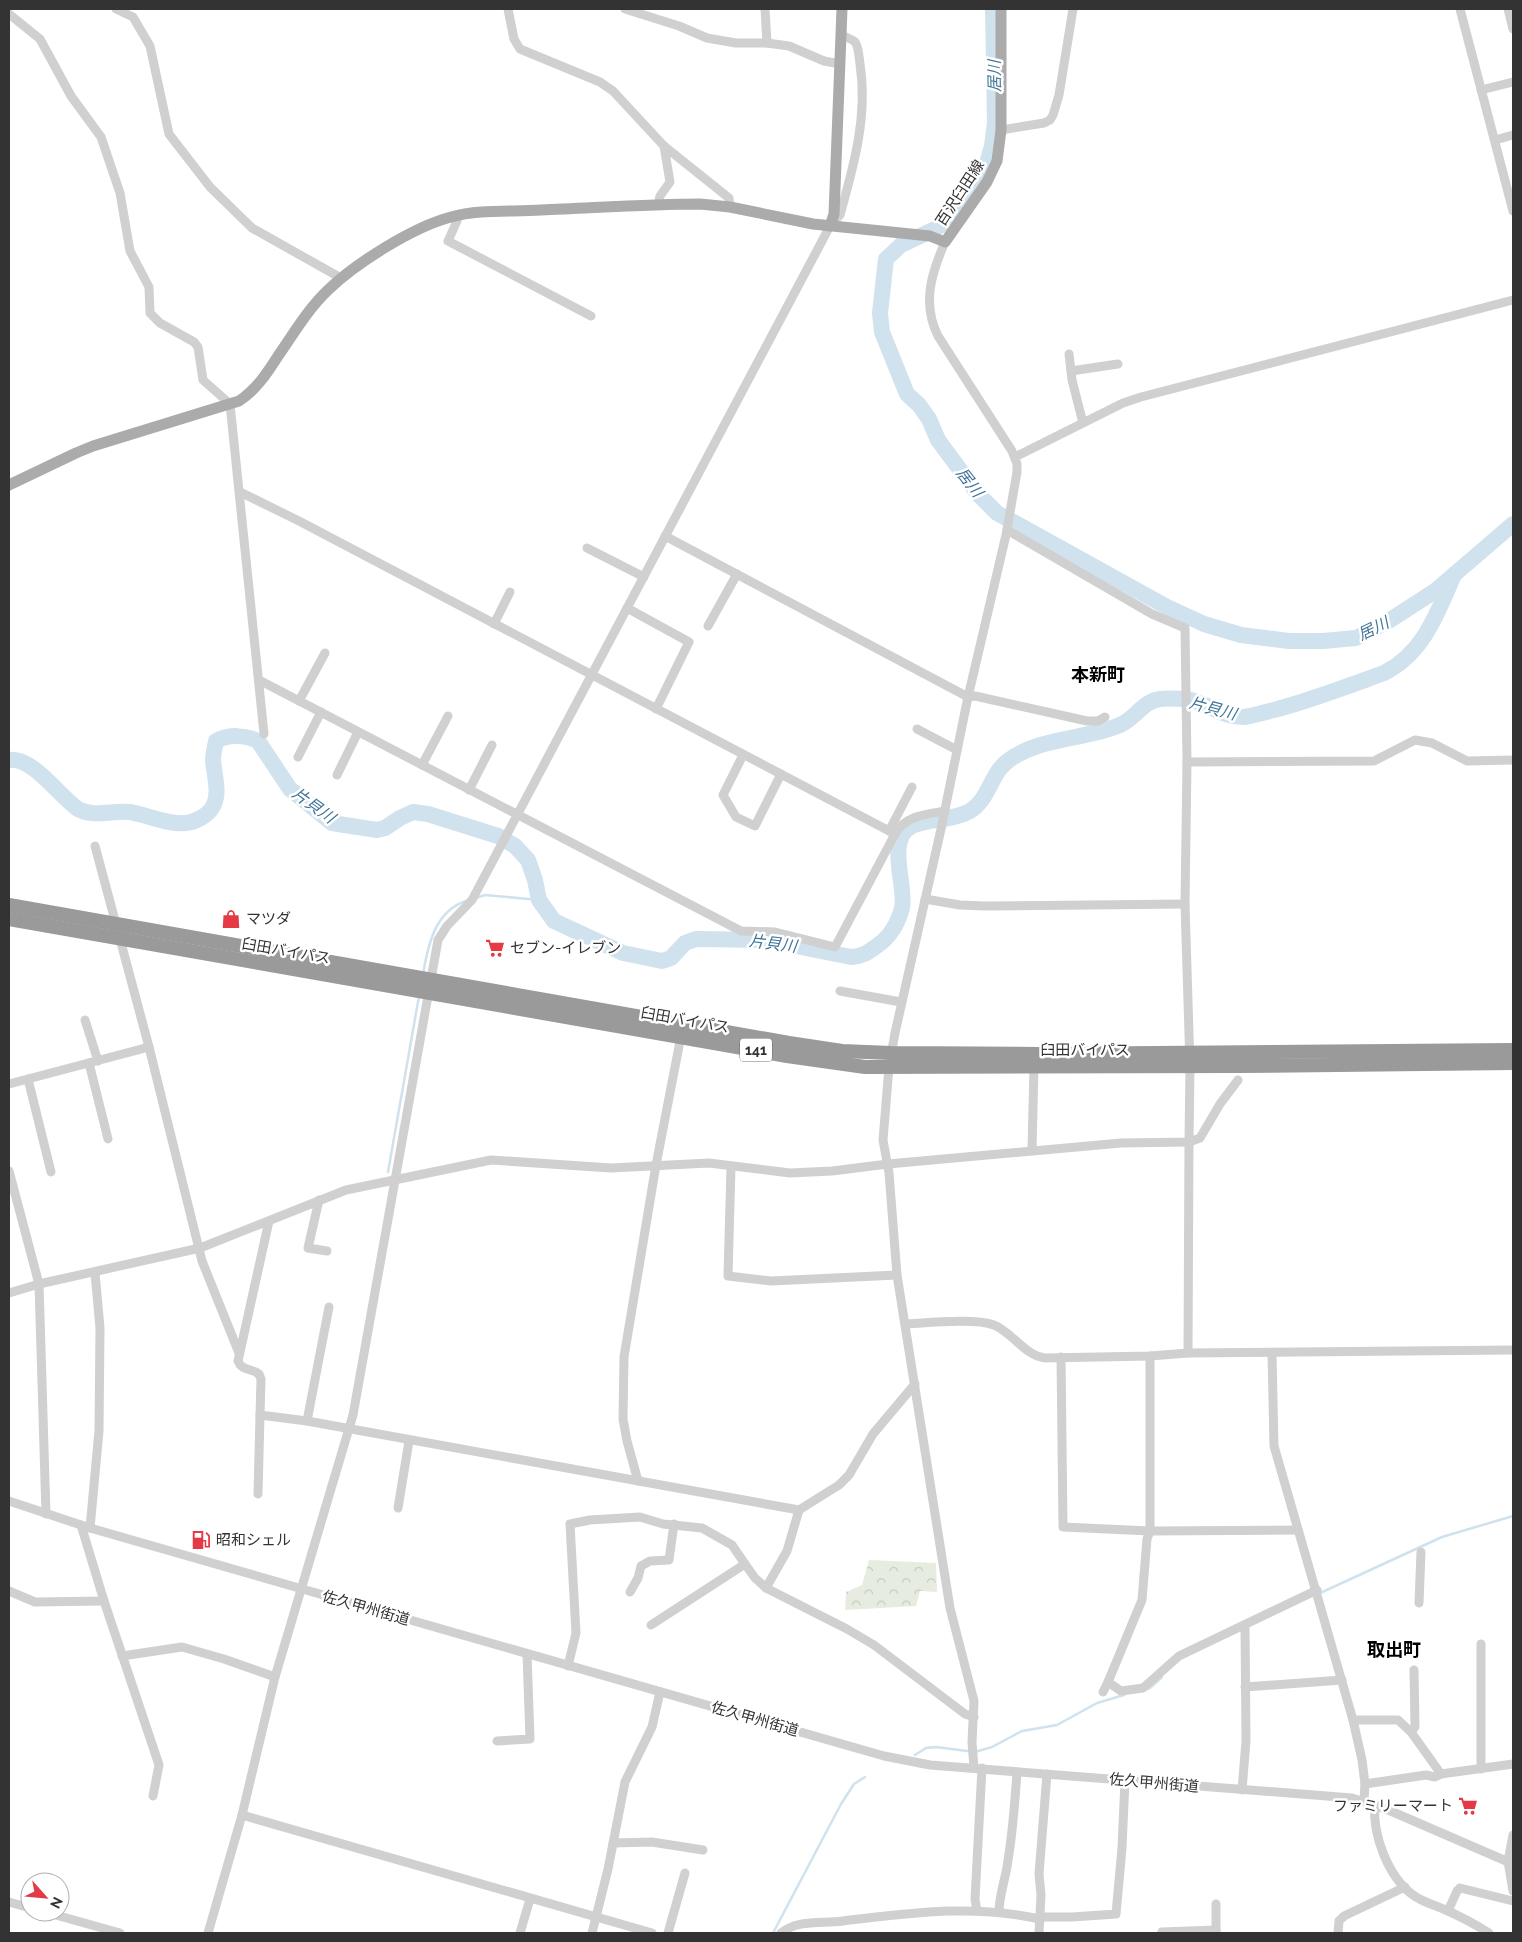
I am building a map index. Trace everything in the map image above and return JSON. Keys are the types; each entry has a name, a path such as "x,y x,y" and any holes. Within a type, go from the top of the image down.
{"highway":[{"name":"臼田バイパス","path":"9,905 430,985 681,1036 839,1064 890,1060 1190,1059 1513,1063"},
{"name":"臼田バイパス","path":"9,919 120,939 430,985 890,1060 1034,1066 1190,1059 1513,1050"}],"main road":[{"path":"831,221 842,9"},
{"name":"百沢臼田線","path":"945,242 994,170 1000,151 1000,9"},
{"path":"9,485 76,453 102,443 230,404 245,397 254,389 308,312 341,278 410,234 433,222 458,215 700,204 730,207 790,221 831,221 924,235 945,242"}],"street":[{"path":"116,9 133,17 150,46 169,134 210,187 252,228 341,278"},
{"path":"508,9 514,39 520,49 559,64 607,87 664,146 729,198 730,207"},
{"path":"625,9 680,26 707,38 736,43 767,43 789,46 824,61 840,64"},
{"path":"765,9 767,43"},
{"path":"1001,130 1044,123 1050,120 1053,115 1059,95 1073,9"},
{"path":"1460,9 1513,211"},
{"path":"1508,9 1513,29"},
{"path":"9,14 40,39 71,96 101,137 120,193 130,251 149,287 150,313 160,323 194,342 198,348 203,380 230,404 264,734"},
{"path":"208,1933 242,1815 275,1677 349,1430 356,1400 436,946 441,934 450,922 472,900 502,846 831,221 840,215 860,133 862,117 862,74 858,48 854,42 841,35"},
{"path":"1481,90 1513,82"},
{"path":"1495,140 1513,135"},
{"path":"658,205 660,196 670,182 664,146"},
{"path":"458,215 458,221 448,241 591,316"},
{"path":"945,242 930,284 928,304 932,324 1015,457 1017,472 1008,528 968,697 945,812 901,1002 890,1060 883,1140 888,1164 897,1276 950,1608 974,1702 972,1742 978,1768 977,1911"},
{"path":"1015,457 1141,397 1513,300"},
{"path":"1069,354 1083,423"},
{"path":"1071,371 1118,364"},
{"path":"240,492 299,521 892,833"},
{"path":"1008,528 1152,614 1185,628 1187,762 1185,904 1190,1059 1188,1353"},
{"path":"665,536 968,697 975,696 1087,721 1098,721 1105,718"},
{"path":"587,548 644,577"},
{"path":"708,626 737,574"},
{"path":"494,624 510,592"},
{"path":"627,608 690,642 656,709"},
{"path":"299,701 326,653"},
{"path":"259,680 741,931 774,932 835,947 892,833 912,787"},
{"path":"298,757 321,712"},
{"path":"422,765 448,716"},
{"path":"917,729 957,750"},
{"path":"337,775 358,732"},
{"path":"1187,762 1374,761 1415,740 1432,743 1467,761 1513,760"},
{"path":"469,790 492,745"},
{"path":"743,755 723,795 736,817 755,826 782,774"},
{"path":"892,833 906,821 920,816 945,812"},
{"path":"95,846 149,1047 202,1261 239,1354 240,1365 244,1369 255,1371 261,1379 258,1494"},
{"path":"925,900 976,906 1185,904"},
{"path":"840,991 901,1002"},
{"path":"85,1020 108,1139"},
{"path":"638,1482 623,1419 623,1379 628,1332 656,1165 681,1036"},
{"path":"9,1084 149,1047"},
{"path":"1032,1150 1034,1066"},
{"path":"28,1079 52,1172"},
{"path":"9,1293 39,1284 200,1248 346,1190 491,1160 602,1167 710,1164 790,1172 832,1171 1032,1150 1121,1143 1189,1142 1200,1138 1220,1104 1238,1080"},
{"path":"731,1167 728,1276 771,1281 897,1276"},
{"path":"9,1171 39,1284 46,1514"},
{"path":"319,1200 308,1248 327,1251"},
{"path":"239,1354 269,1221"},
{"path":"90,1528 99,1431 100,1328 95,1273"},
{"path":"307,1421 329,1307"},
{"path":"905,1324 988,1323 1000,1328 1039,1357 1150,1356 1188,1353 1272,1354 1513,1350"},
{"path":"1272,1354 1274,1446 1353,1720 1362,1760 1365,1784 1364,1800"},
{"path":"1103,1692 1142,1600 1147,1539 1150,1531 1150,1356"},
{"path":"1061,1357 1063,1527 1150,1531 1298,1530"},
{"path":"766,1588 787,1551 799,1510 839,1485 849,1475 873,1434 915,1384"},
{"path":"260,1415 307,1421 409,1441 799,1510"},
{"path":"398,1508 409,1441"},
{"name":"佐久甲州街道","path":"9,1500 90,1528 884,1756 930,1765 1364,1800 1511,1862"},
{"path":"568,1666 576,1633 570,1524 590,1520 640,1517 663,1524 708,1530 732,1545 755,1578 766,1588 847,1628 874,1645 965,1714 974,1717"},
{"path":"630,1592 638,1578 641,1566 655,1560 669,1560 674,1524"},
{"path":"81,1525 158,1765 153,1796"},
{"path":"1420,1603 1421,1552"},
{"path":"651,1624 745,1564"},
{"path":"9,1591 36,1602 104,1601"},
{"path":"1108,1682 1121,1691 1143,1688 1179,1656 1317,1593"},
{"path":"1242,1790 1246,1741 1246,1627"},
{"path":"1481,1644 1481,1769"},
{"path":"122,1656 182,1647 275,1677"},
{"path":"497,1741 530,1738 527,1654"},
{"path":"1411,1732 1415,1727 1414,1670"},
{"path":"1245,1687 1342,1680"},
{"path":"592,1933 625,1782 652,1727 660,1692"},
{"path":"1353,1720 1398,1720 1411,1732 1442,1774"},
{"path":"1365,1784 1418,1776 1436,1777 1442,1774 1513,1764"},
{"path":"998,1912 999,1898 1002,1894 1008,1860 1017,1772"},
{"path":"1039,1933 1039,1874 1047,1774"},
{"path":"781,1933 789,1927 799,1924 841,1922 938,1910 1009,1913 1040,1920 1044,1917 1116,1914 1122,1848 1125,1780"},
{"path":"1375,1804 1374,1814 1377,1838 1382,1854 1406,1888 1418,1898 1473,1922 1489,1933"},
{"path":"242,1815 652,1933"},
{"path":"1513,1835 1511,1862 1513,1891"},
{"path":"613,1843 652,1842 703,1850"},
{"path":"668,1933 686,1873"},
{"path":"1338,1933 1339,1921 1344,1916 1406,1888"},
{"path":"1448,1911 1460,1888 1513,1901"},
{"path":"520,1933 530,1899"},
{"path":"1162,1933 1216,1932 1216,1904"},
{"path":"70,1919 120,1933"}],"green space":[{"path":"869,1560 936,1563 937,1592 920,1591 916,1606 845,1610 846,1592 862,1585"}],"waterway":[{"name":"居川","path":"993,9 995,123 992,146 986,167 967,198 951,218 935,229 901,245 886,259 880,313 882,332 907,394 919,405 929,419 938,440 978,494 997,513 1167,607 1204,624 1241,635 1289,641 1323,641 1356,638 1387,622 1435,591 1513,524"},
{"name":"片貝川","path":"9,760 18,760 27,764 78,809 84,812 130,812 165,821 186,823 204,816 215,803 217,791 213,760 216,741 232,736 248,737 258,741 290,789 332,823 377,830 385,828 413,812 428,814 498,836 515,846 528,860 539,900 554,921 623,953 662,961 671,958 685,943 696,939 766,940 851,957 859,956 883,941 893,929 902,908 903,899 898,852 904,832 919,823 956,816 970,811 982,800 998,771 1009,760 1035,747 1092,734 1120,725 1154,700 1191,700 1223,713 1244,717 1302,702 1384,673 1398,665 1409,655 1428,631 1454,575"},
{"path":"476,898 485,895 539,900"},
{"path":"423,974 427,952 440,921 455,906 466,901"},
{"path":"388,1172 419,996"},
{"path":"1318,1594 1442,1537 1513,1516"},
{"path":"1147,1689 1162,1677"},
{"path":"915,1755 926,1748 936,1747 975,1752 992,1747 1022,1731 1057,1725 1097,1703 1124,1695"},
{"path":"773,1933 841,1804 854,1784 865,1777"}],"place":[{"name":"マツダ","path":"231,919"},
{"name":"セブン-イレブン","path":"495,948"},
{"name":"昭和シェル","path":"201,1540"},
{"name":"ファミリーマート","path":"1468,1806"}],"district":[{"name":"本新町","path":"1098,675"},
{"name":"取出町","path":"1394,1650"}]}
